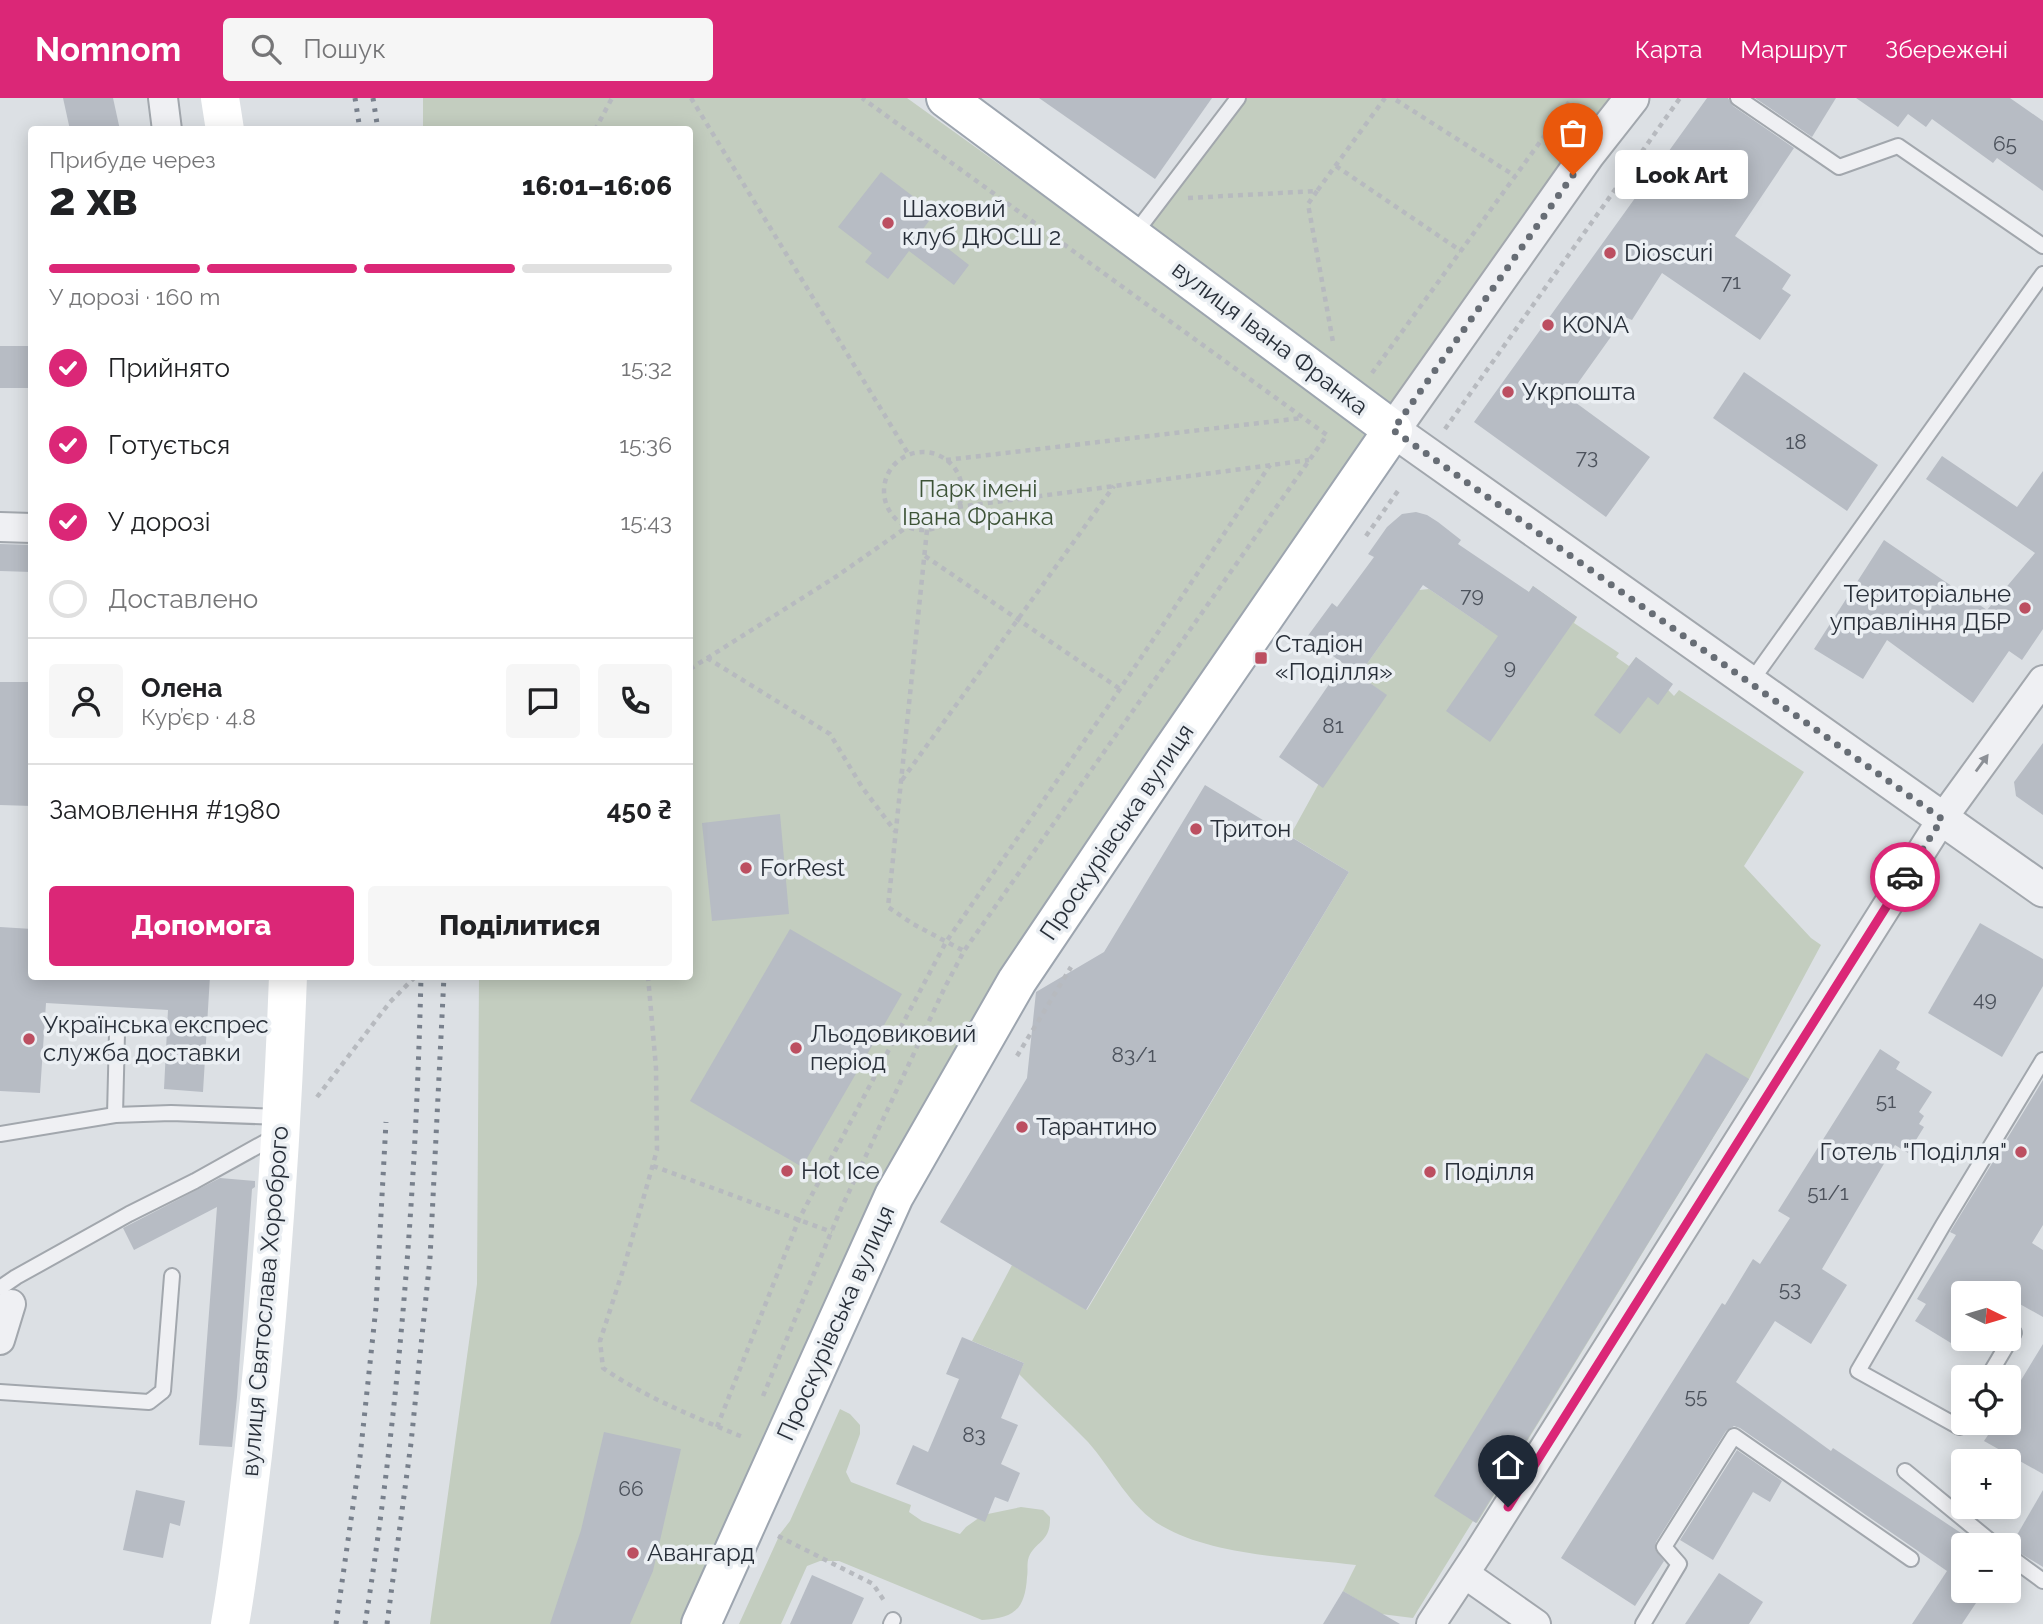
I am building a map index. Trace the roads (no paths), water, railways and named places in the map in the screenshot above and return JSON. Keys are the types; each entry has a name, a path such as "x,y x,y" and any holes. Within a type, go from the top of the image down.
{"main road":[{"path":"220,98 224,126"},
{"name":"вулиця Івана Франка","path":"946,98 1393,430"},
{"name":"Проскурівська вулиця","path":"701,1624 894,1196 1003,1005 1167,758 1393,430"},
{"name":"вулиця Святослава Хороброго","path":"230,1624 239,1573 262,1378 273,1252 292,1117 288,980"}],"street":[{"path":"163,98 166,126"},
{"name":"Проскурівська вулиця","path":"1393,430 1588,154 1632,98"},
{"name":"вулиця Івана Франка","path":"1393,430 2043,890"},
{"path":"0,527 28,528"},
{"path":"1431,1624 1942,819 2043,680"},
{"path":"0,1340 5,1296"},
{"path":"1465,1574 1536,1624"}],"lane":[{"path":"1133,236 1238,98"},
{"path":"1738,98 1839,167 1899,146 2043,246"},
{"path":"1750,682 2043,274"},
{"path":"115,1115 117,1033"},
{"path":"1951,1423 1858,1371 2043,1060"},
{"path":"0,1134 115,1115 171,1113 292,1117"},
{"path":"5,1296 16,1276 128,1214 195,1181 292,1117"},
{"path":"0,1392 149,1402 157,1397 163,1391 172,1276"},
{"path":"1643,1624 1679,1564 1664,1547 1734,1436 1911,1559"},
{"path":"1905,1471 1981,1533"},
{"path":"2021,1565 2043,1581"}],"railway":[{"path":"355,98 359,126"},
{"path":"373,98 377,126"},
{"path":"365,1624 387,1463 404,1301 415,1139 421,980"},
{"path":"387,1624 411,1443 430,1258 444,980"},
{"path":"336,1624 360,1457 376,1307 386,1122"}],"place":[{"name":"Look Art","path":"1573,175"},
{"name":"Шаховий клуб ДЮСШ 2","path":"888,223"},
{"name":"Dioscuri","path":"1610,253"},
{"name":"KONA","path":"1548,325"},
{"name":"Укрпошта","path":"1508,392"},
{"name":"Територіальне управління ДБР","path":"2025,608"},
{"name":"Стадіон «Поділля»","path":"1261,658"},
{"name":"Тритон","path":"1196,829"},
{"name":"ForRest","path":"746,868"},
{"name":"Українська експрес служба доставки","path":"29,1039"},
{"name":"Льодовиковий період","path":"796,1048"},
{"name":"Тарантино","path":"1022,1127"},
{"name":"Готель \"Поділля\"","path":"2021,1152"},
{"name":"Hot Ice","path":"787,1171"},
{"name":"Поділля","path":"1430,1172"},
{"name":"Авангард","path":"633,1553"}],"park label":[{"name":"Парк імені Івана Франка","path":"978,503"}]}
